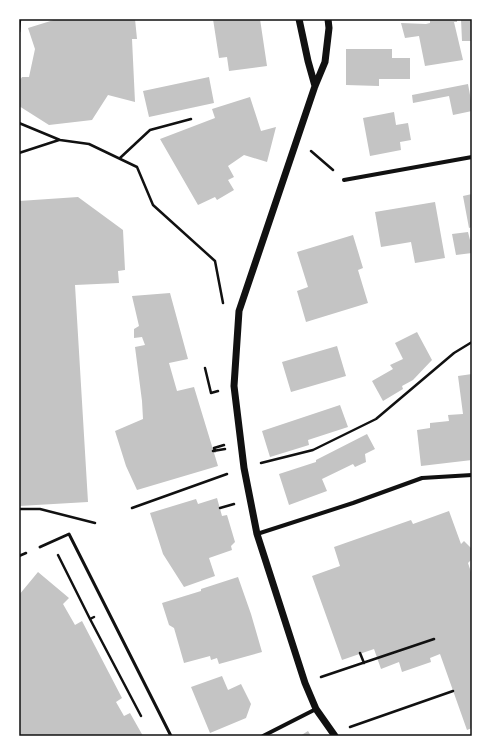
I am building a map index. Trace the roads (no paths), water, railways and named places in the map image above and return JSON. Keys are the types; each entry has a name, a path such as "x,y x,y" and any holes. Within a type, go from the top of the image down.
{"street":[{"path":"299,19 315,86"},
{"path":"328,19 329,28 325,62 315,86 239,311 234,386 244,468 257,534 305,683 316,709 334,734"},
{"path":"344,180 472,157"},
{"path":"257,534 353,503 422,478 472,475"},
{"path":"263,736 316,709"}],"lane":[{"path":"40,546 70,534 171,736"}]}
